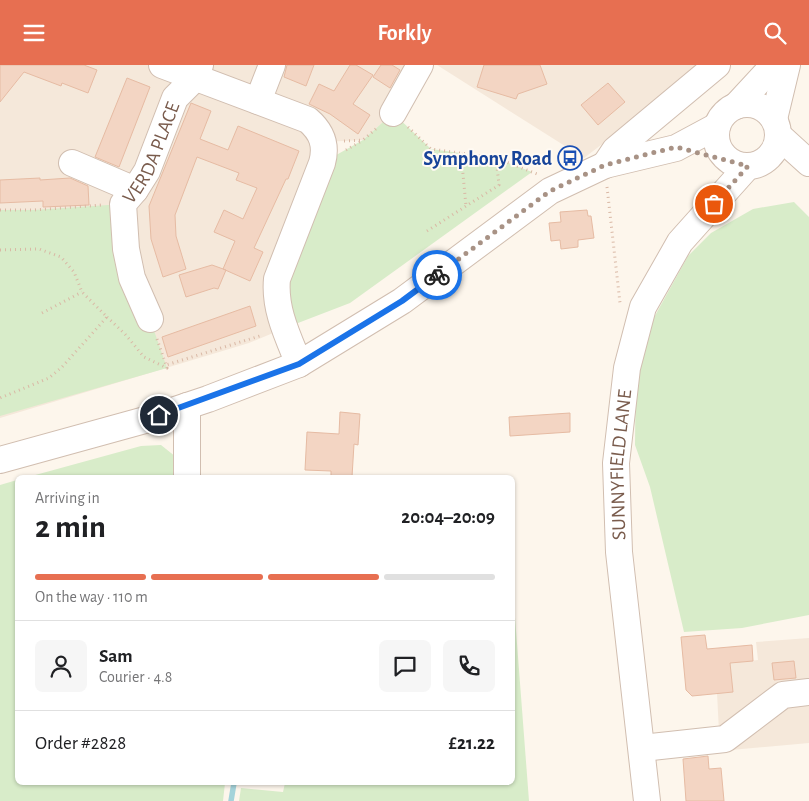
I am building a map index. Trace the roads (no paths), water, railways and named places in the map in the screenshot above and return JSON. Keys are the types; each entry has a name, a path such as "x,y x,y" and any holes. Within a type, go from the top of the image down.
{"street":[{"path":"162,65 197,71 258,101 308,120 320,133 324,142 322,163 277,279 277,298 285,328 299,364"},
{"path":"258,101 272,65"},
{"path":"392,113 420,65"},
{"path":"605,165 615,150 717,65"},
{"path":"774,65 736,105 724,114 717,126 716,138 719,148 760,147 809,167"},
{"path":"760,147 787,65"},
{"name":"VERDA PLACE","path":"150,319 132,277 129,197 147,171 176,98 197,71"},
{"path":"736,105 756,105 766,110 760,147"},
{"path":"0,460 46,449 187,406 299,364 402,301 550,191 605,165 676,147 717,126"},
{"path":"676,147 760,147 809,163"},
{"name":"SUNNYFIELD LANE","path":"647,801 619,552 616,463 627,368 643,307 680,242 760,147"},
{"path":"72,163 129,197"},
{"path":"187,406 187,475"},
{"path":"642,748 725,739 783,695 809,692"}],"waterway":[{"path":"231,801 234,785"}],"place":[{"name":"Symphony Road","path":"570,158"}]}
